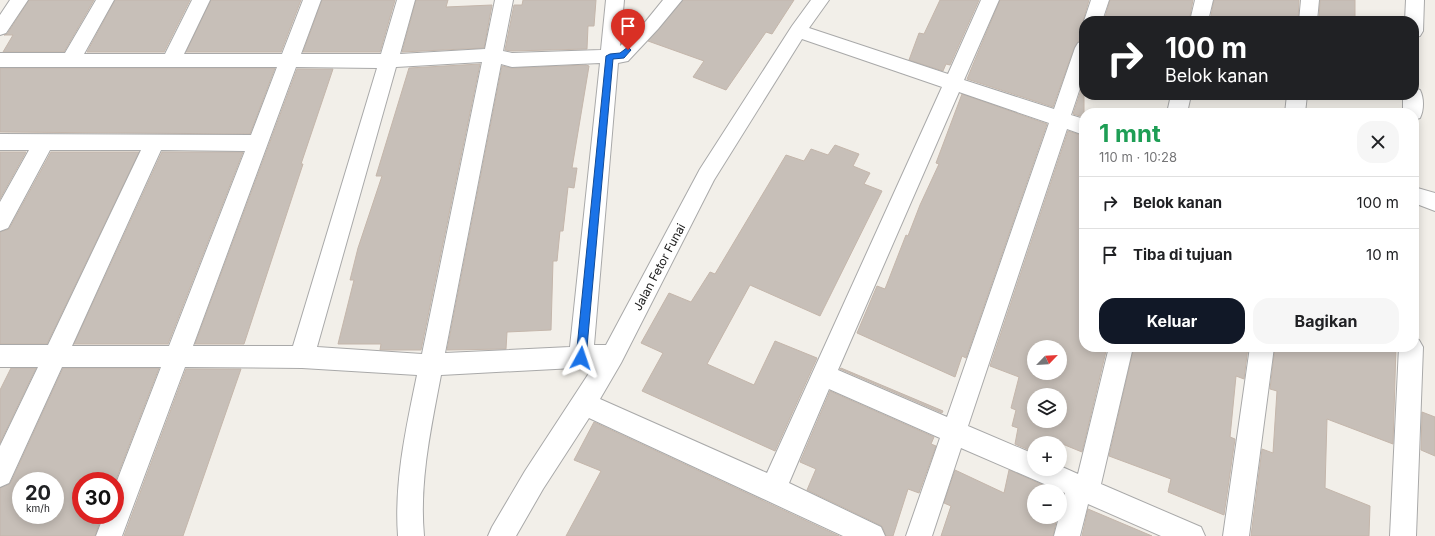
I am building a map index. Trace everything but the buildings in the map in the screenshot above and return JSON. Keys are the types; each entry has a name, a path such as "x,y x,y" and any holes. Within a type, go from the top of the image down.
{"street":[{"path":"0,29 19,0"},
{"path":"71,60 105,0"},
{"path":"172,60 201,0"},
{"path":"109,536 312,0"},
{"path":"302,357 406,0"},
{"path":"411,536 409,512 416,441 504,0"},
{"path":"581,358 615,0"},
{"path":"0,60 388,61 493,55 512,60 622,56 652,25 673,0"},
{"name":"Jalan Fetor Funai","path":"501,536 534,480 584,404 613,355 707,175 798,31 820,0"},
{"path":"773,489 990,0"},
{"path":"1095,16 1100,0"},
{"path":"1200,16 1204,0"},
{"path":"1308,16 1310,0"},
{"path":"1414,16 1415,0"},
{"path":"798,31 1079,125"},
{"path":"919,536 1079,63"},
{"path":"0,142 258,142"},
{"path":"0,222 44,142"},
{"path":"0,474 155,142"},
{"path":"1419,197 1435,202"},
{"path":"1067,536 1083,489 1120,352"},
{"path":"1236,536 1261,352"},
{"path":"1403,536 1411,352"},
{"path":"0,356 302,357 431,365 581,358 613,355"},
{"path":"823,375 1027,464"},
{"path":"584,404 773,489 872,536"},
{"path":"1054,476 1192,536"}],"route":[{"path":"581,358 610,56 622,56 628,50"}]}
